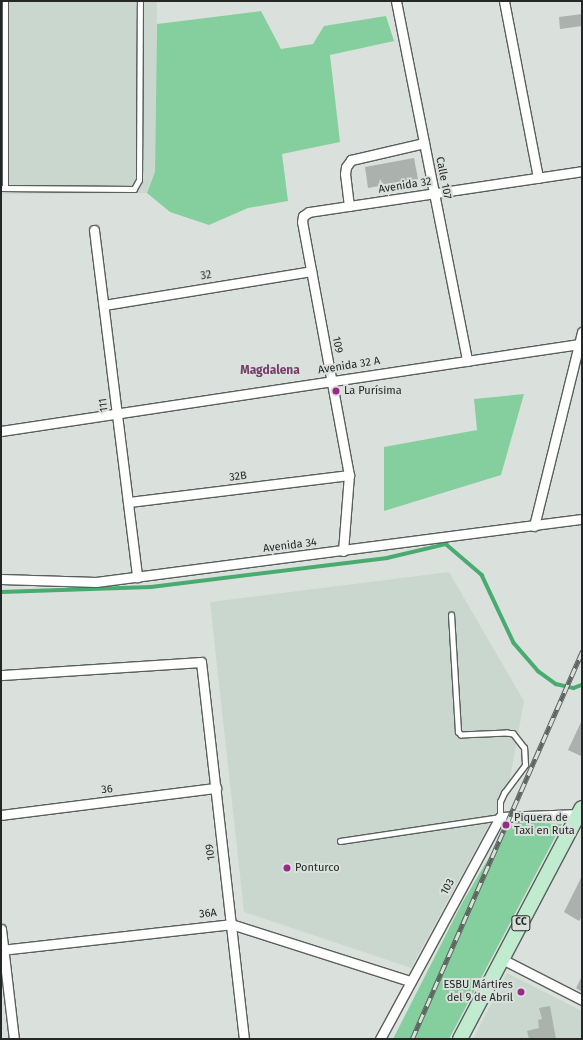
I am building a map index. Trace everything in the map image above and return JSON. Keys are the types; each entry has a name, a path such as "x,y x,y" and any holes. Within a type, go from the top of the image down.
{"main road":[{"name":"CC","path":"460,1039 580,811"}],"street":[{"name":"Calle 107","path":"396,1 467,361"},
{"path":"504,1 538,178"},
{"path":"349,206 345,174 346,167 351,160 424,143"},
{"name":"Avenida 32","path":"303,216 309,212 582,171"},
{"name":"109","path":"303,216 302,222 349,475 344,551"},
{"name":"111","path":"94,230 129,502 137,577"},
{"name":"32","path":"104,305 311,272"},
{"path":"534,526 582,332"},
{"name":"Avenida 32 A","path":"1,431 580,345"},
{"name":"32B","path":"129,502 349,475"},
{"name":"Avenida 34","path":"1,579 96,582 582,519"},
{"name":"109","path":"1,676 201,662 244,1039"},
{"name":"36","path":"1,815 216,788"},
{"path":"500,817 580,811"},
{"name":"103","path":"380,1039 500,817"},
{"name":"36A","path":"2,950 231,924 410,981"},
{"path":"1,929 2,950 14,1039"},
{"path":"502,959 582,1000"}],"lane":[{"path":"4,1 3,188 134,189 139,180 140,1"},
{"path":"340,841 500,817 500,802 504,793 525,765 524,748 514,734 507,732 461,735 458,732 451,615"}],"shaded area":[{"path":"1,1 157,1 155,172 147,193 1,194"},
{"path":"449,572 524,701 508,790 411,968 244,912 210,602"},
{"name":"ESBU Mártires del 9 de Abril","path":"507,973 582,1011 582,1039 473,1039"}],"green space":[{"path":"261,11 281,49 313,44 324,26 386,16 394,41 330,55 340,142 282,154 288,201 248,208 209,225 170,212 147,193 155,172 157,24"},
{"path":"524,394 501,475 384,511 384,447 477,430 474,399"},
{"path":"520,822 562,824 449,1039 393,1039 461,905 508,826"}],"building":[{"path":"582,14 582,26 560,29 559,17"},
{"path":"414,158 418,179 368,188 365,167"},
{"path":"582,720 582,754 581,756 568,750"},
{"path":"582,876 582,916 579,921 564,912"},
{"path":"582,976 582,992 576,988"},
{"path":"550,1006 556,1039 529,1039 527,1031 539,1028 538,1020 542,1019 539,1008"}],"waterway":[{"path":"1,592 151,587 387,558 446,544 482,575 514,643 538,671 556,684 574,688 582,685"}],"railway":[{"path":"412,1039 582,651"}],"place":[{"name":"La Purísima","path":"336,391"},
{"name":"Piquera de Taxi en Ruta","path":"506,825"},
{"name":"Ponturco","path":"287,868"},
{"name":"ESBU Mártires del 9 de Abril","path":"521,992"}],"district":[{"name":"Magdalena","path":"270,371"}]}
